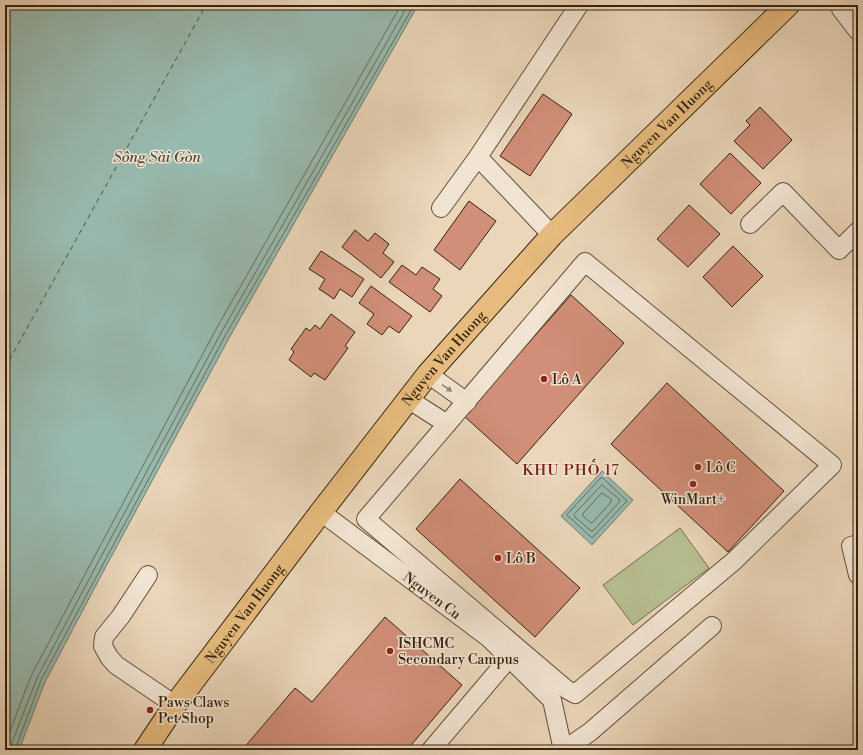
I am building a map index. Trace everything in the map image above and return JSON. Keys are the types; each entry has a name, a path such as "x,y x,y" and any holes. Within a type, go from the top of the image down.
{"main road":[{"name":"Nguyen Van Huong","path":"145,750 175,705 321,512 428,374 552,235 788,5"}],"street":[{"path":"441,208 478,157 579,5"},
{"path":"841,9 858,31"},
{"path":"478,157 552,235"},
{"path":"750,224 783,192 839,250 858,231"},
{"path":"585,262 832,465 734,561 575,694 559,694 366,519 467,402 585,262"},
{"path":"428,374 467,402"},
{"path":"408,399 448,424"},
{"name":"Nguyen Cu","path":"321,512 489,638 509,658 559,694"},
{"path":"858,544 851,546 858,575"},
{"path":"148,575 121,616 104,637 103,646 109,657 116,665 175,705"},
{"path":"559,694 564,750 590,732 712,626"},
{"path":"431,750 509,658"}],"green space":[{"path":"680,528 709,568 633,625 603,585"}],"water":[{"name":"Sông Sài Gòn","path":"5,5 418,5 229,338 104,570 45,682 19,750 5,750"},
{"path":"602,471 633,500 592,545 561,516"}],"building":[{"path":"543,94 572,114 530,176 500,156"},
{"path":"760,107 792,140 763,169 734,141 750,125 746,121"},
{"path":"730,153 761,183 731,214 700,184"},
{"path":"469,201 496,221 460,270 434,250"},
{"path":"689,205 720,234 688,267 657,239"},
{"path":"355,230 368,241 375,233 389,244 383,253 394,262 381,278 342,247"},
{"path":"733,246 763,276 732,307 703,277"},
{"path":"321,251 364,279 352,297 340,289 334,299 319,289 325,279 309,269"},
{"path":"402,265 416,275 422,267 440,279 433,289 442,296 430,312 389,282"},
{"path":"371,286 412,316 399,333 389,326 382,335 367,324 374,314 359,303"},
{"name":"Lô A","path":"571,295 624,343 517,464 464,416"},
{"path":"331,314 355,332 345,346 348,348 325,380 314,373 311,377 289,360 294,352 291,349 306,328 310,331 315,325 320,329"},
{"name":"Lô C","path":"667,383 784,491 728,552 611,444"},
{"name":"Lô B","path":"460,479 580,588 535,637 416,529"},
{"name":"ISHCMC Secondary Campus","path":"385,617 462,685 407,750 242,750 295,688 312,702"}],"ferry route":[{"path":"5,368 206,5"}],"place":[{"name":"Lô A","path":"544,379"},
{"name":"Lô C","path":"698,467"},
{"name":"WinMart+","path":"693,484"},
{"name":"Lô B","path":"498,558"},
{"name":"ISHCMC Secondary Campus","path":"390,651"},
{"name":"Paws Claws Pet Shop","path":"150,710"}],"district":[{"name":"KHU PHỐ 17","path":"571,470"}]}
